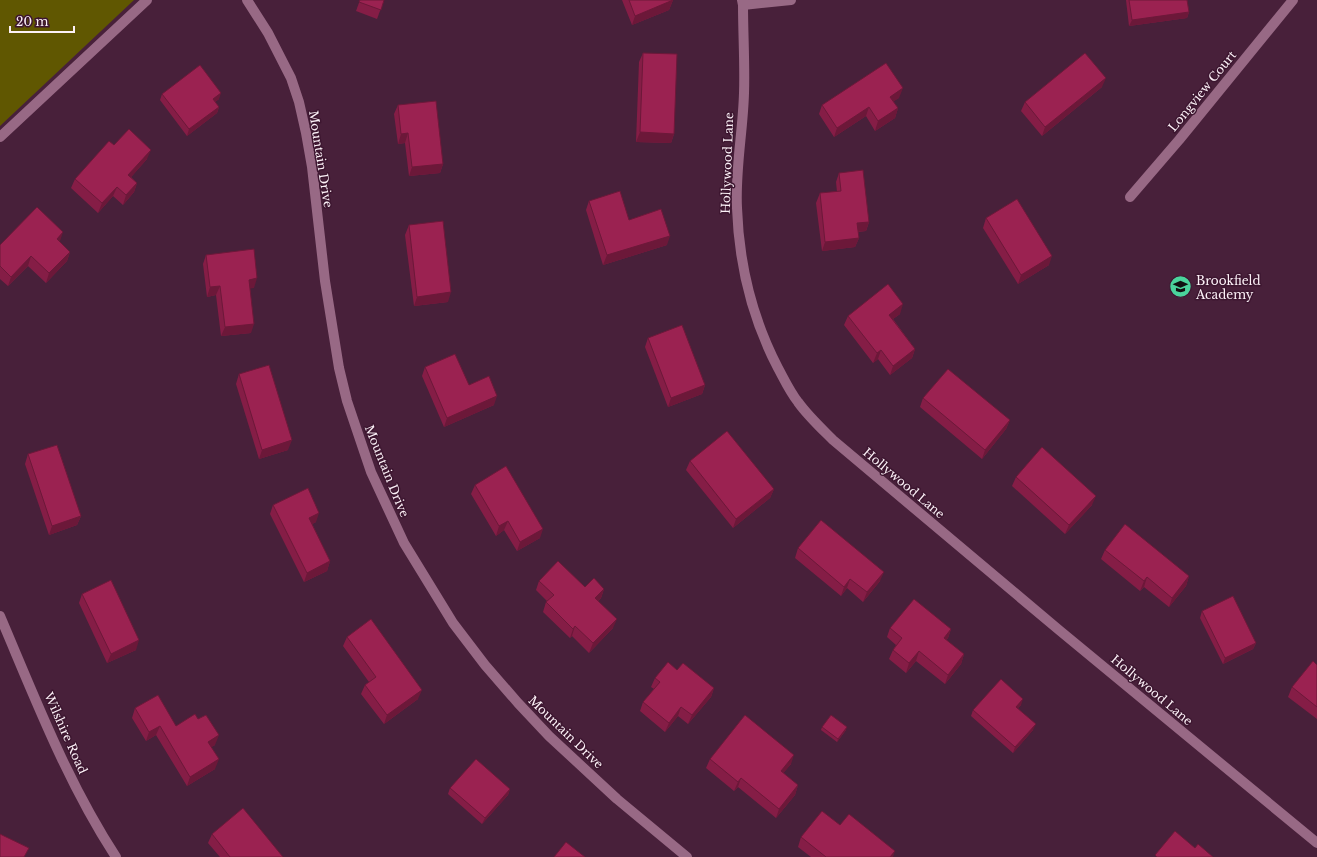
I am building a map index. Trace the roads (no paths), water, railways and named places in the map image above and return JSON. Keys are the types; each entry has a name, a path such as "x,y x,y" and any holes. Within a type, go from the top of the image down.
{"street":[{"path":"0,138 147,0"},
{"name":"Mountain Drive","path":"247,0 268,33 291,78 299,102 312,167 325,281 339,368 347,402 371,472 404,543 453,623 485,665 518,703 549,736 617,799 687,857"},
{"path":"742,3 791,0"},
{"name":"Longview Court","path":"1130,197 1179,140 1293,0"},
{"name":"Hollywood Lane","path":"742,3 744,94 737,208 743,268 749,296 765,342 782,376 798,402 833,440 1059,630 1317,843"},
{"name":"Wilshire Road","path":"0,616 63,762 101,834 116,857"}],"place":[{"name":"Brookfield Academy","path":"1180,287"}]}
